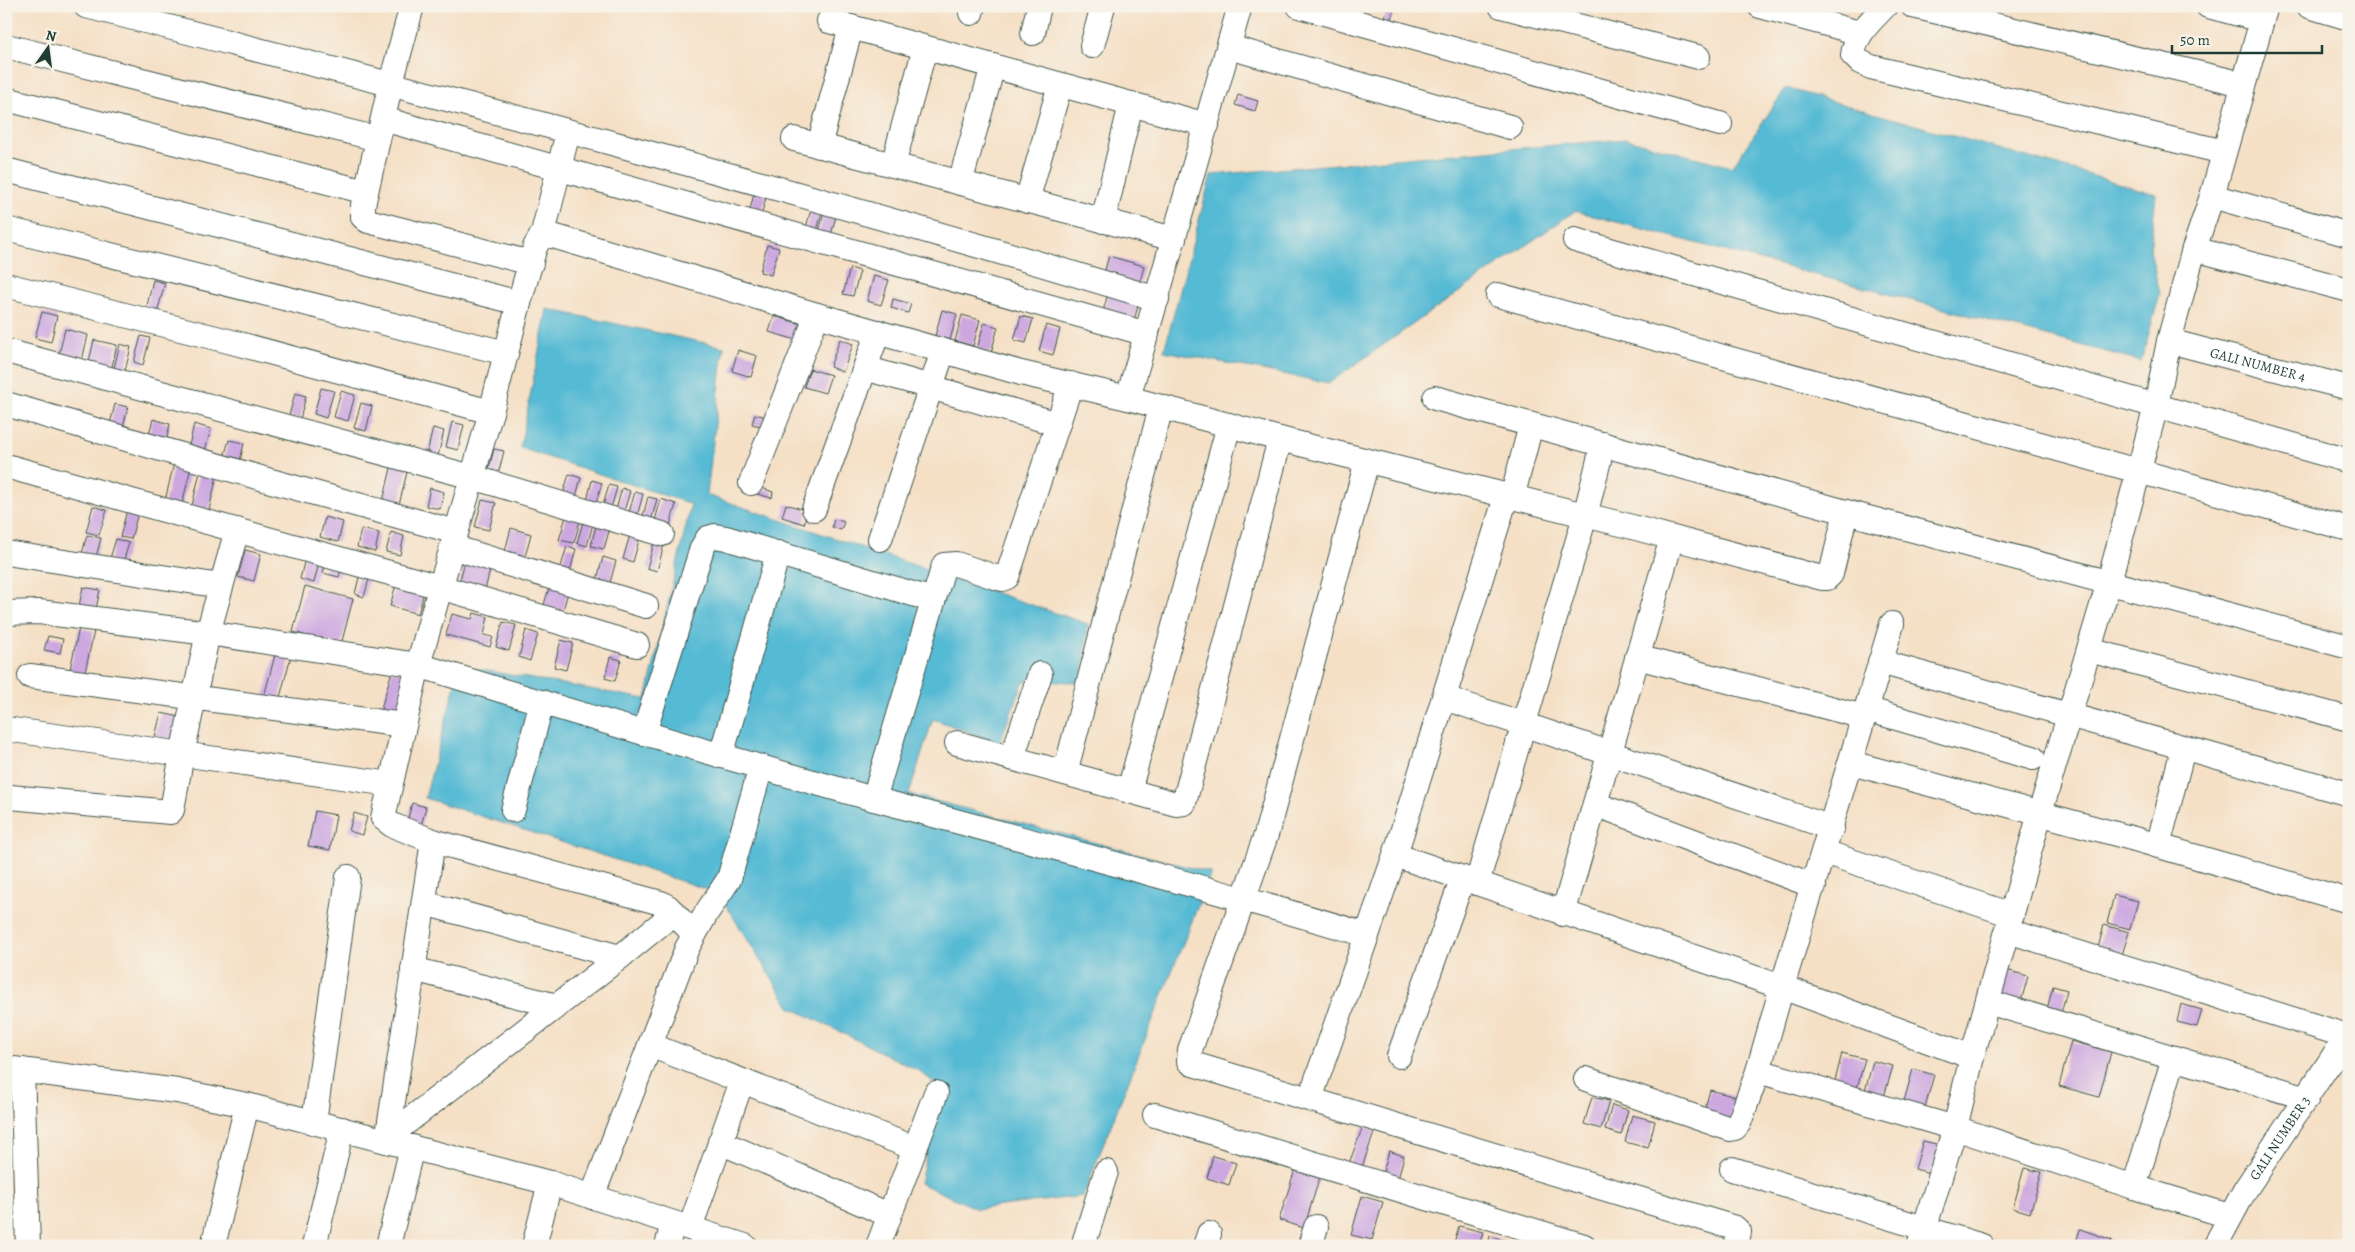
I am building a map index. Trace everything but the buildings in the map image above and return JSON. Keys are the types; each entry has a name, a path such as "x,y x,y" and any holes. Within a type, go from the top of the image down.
{"street":[{"path":"86,6 391,83 992,249 1157,299"},
{"path":"412,6 391,83 362,211 363,217 368,221 531,263"},
{"path":"1033,33 1039,6"},
{"path":"1092,46 1103,6"},
{"path":"1128,398 1240,6"},
{"path":"1299,6 1720,124"},
{"path":"1501,6 1698,57"},
{"path":"1760,6 1860,33"},
{"path":"1885,6 1860,33 1854,43 1853,54 1860,62 2224,152"},
{"path":"1914,6 2244,84"},
{"path":"1922,1237 1955,1128 1972,1057 2040,813 2109,582 2156,406 2169,341 2264,13 2208,6"},
{"path":"2309,6 2349,18"},
{"path":"819,146 840,24 1207,125"},
{"path":"6,46 559,168 850,252 1147,334"},
{"path":"1229,46 1510,127"},
{"path":"893,165 925,48"},
{"path":"960,183 993,66"},
{"path":"1027,201 1060,85"},
{"path":"6,99 366,192"},
{"path":"1103,220 1131,104"},
{"path":"568,132 543,233 535,247 491,412 418,664 384,812 386,822 433,841 661,903 674,913 694,934"},
{"path":"794,139 1174,239"},
{"path":"6,170 519,303"},
{"path":"2212,196 2349,235"},
{"path":"6,229 506,353"},
{"path":"543,233 943,351 1822,578 1827,578 1833,569 1846,512"},
{"path":"1576,240 2349,461"},
{"path":"2194,250 2349,290"},
{"path":"6,284 232,342 491,412"},
{"path":"1498,295 2349,529"},
{"path":"751,483 817,315"},
{"path":"814,509 878,332"},
{"name":"GALI NUMBER 4","path":"2169,341 2349,388"},
{"path":"6,351 472,477 662,534"},
{"path":"880,540 943,351"},
{"path":"865,368 930,389 1058,424"},
{"path":"874,799 944,565 956,564 1002,579 1007,577 1071,384"},
{"path":"1435,398 1846,512 2349,647"},
{"path":"6,404 271,481 454,539 646,606"},
{"path":"1065,773 1161,407"},
{"path":"1129,791 1229,425"},
{"path":"1310,1099 1395,855 1532,425"},
{"path":"957,743 1180,804 1186,798 1280,439"},
{"path":"1399,1056 1470,881 1524,726 1585,516 1603,444"},
{"path":"1367,460 1266,835 1190,1050 1189,1061 1193,1064 1735,1228 1739,1232 1736,1246"},
{"path":"6,466 440,587 637,645"},
{"path":"10,798 170,812 172,810 208,633 237,530"},
{"path":"644,733 702,548 708,538 715,536 726,538 933,600"},
{"path":"1563,914 1672,538"},
{"path":"6,553 221,586"},
{"path":"721,756 778,553"},
{"path":"6,613 39,612 208,633 418,664 721,756 1243,898 1367,936"},
{"path":"1586,1079 1730,1129 1735,1128 1739,1123 1758,1072 1892,624"},
{"path":"2089,650 2349,719"},
{"path":"1637,657 1865,713 2033,758"},
{"path":"1880,662 2183,749 2349,794"},
{"path":"1012,758 1040,674"},
{"path":"30,676 404,725"},
{"path":"1444,698 1832,828"},
{"path":"512,810 542,702"},
{"path":"6,729 390,784"},
{"path":"2158,846 2183,749"},
{"path":"1851,763 2040,813 2349,901"},
{"path":"592,1197 694,934 729,879 761,767"},
{"path":"1594,804 1814,886"},
{"path":"388,1135 433,841"},
{"path":"1824,852 2010,923 2348,1034"},
{"path":"1395,855 1563,914 1782,987 1972,1057"},
{"path":"314,1122 348,877"},
{"path":"424,903 620,958"},
{"path":"388,1135 620,958 674,913"},
{"path":"413,969 557,1006"},
{"path":"1988,1002 2307,1098"},
{"name":"GALI NUMBER 3","path":"2215,1246 2245,1190 2348,1034"},
{"path":"650,1045 914,1148"},
{"path":"2134,1188 2174,1058"},
{"path":"28,1246 14,1069 177,1091 247,1105 342,1129 388,1135 412,1147 550,1183 745,1246"},
{"path":"1758,1072 1955,1128 2134,1188 2230,1216"},
{"path":"667,1246 682,1225 720,1142 742,1081"},
{"path":"878,1246 936,1092"},
{"path":"213,1246 247,1105"},
{"path":"1155,1115 1584,1246"},
{"path":"314,1246 342,1129"},
{"path":"720,1142 889,1215"},
{"path":"388,1246 412,1147"},
{"path":"1732,1169 1922,1237 1982,1246"},
{"path":"1083,1246 1106,1172"},
{"path":"534,1246 550,1183"}],"water":[{"path":"1786,88 2156,194 2150,250 2160,294 2141,361 1575,211 1329,383 1164,351 1211,175 1626,139 1732,167"},
{"path":"547,309 724,347 707,495 1088,624 1082,682 1024,681 999,743 933,719 909,794 1211,873 1083,1196 977,1209 920,1183 941,1088 919,1071 790,1007 718,893 425,798 460,666 646,699 691,504 520,448"}]}
